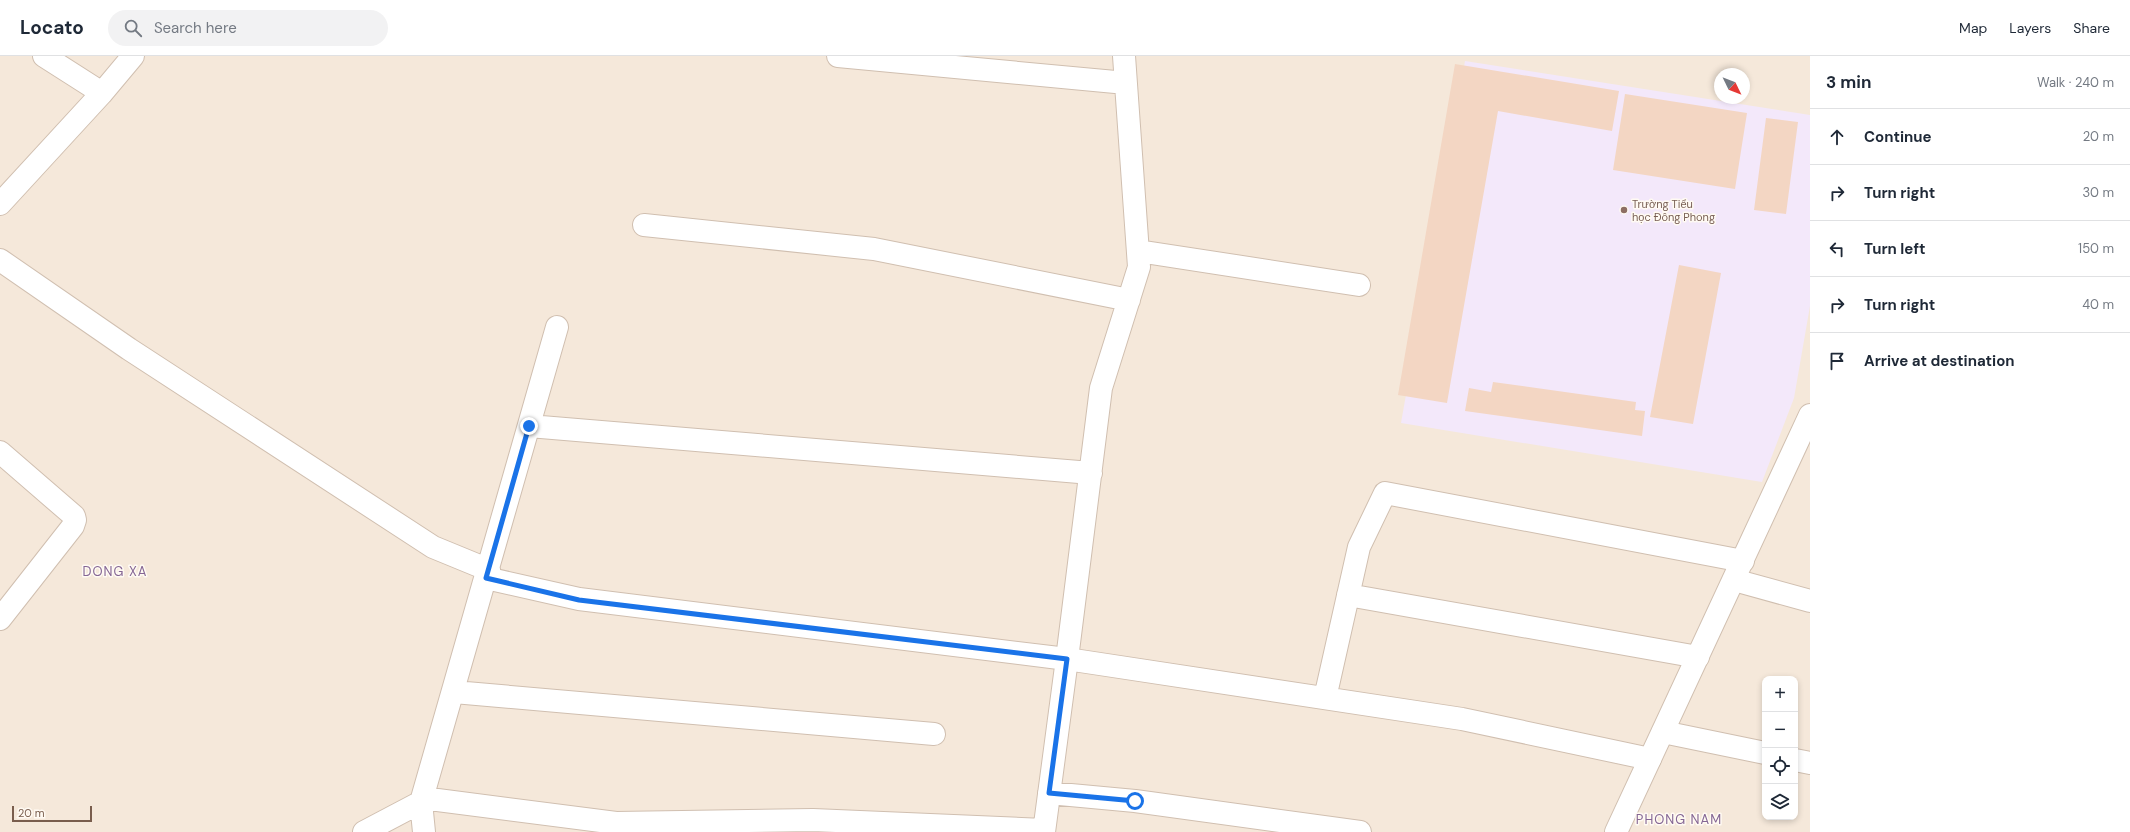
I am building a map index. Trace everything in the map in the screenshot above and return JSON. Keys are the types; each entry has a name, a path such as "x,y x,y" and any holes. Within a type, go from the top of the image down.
{"street":[{"path":"44,56 102,93"},
{"path":"0,204 102,93 133,56"},
{"path":"838,56 1126,83"},
{"path":"364,832 422,800 616,823 814,820 1044,831 1102,388 1138,267 1124,56"},
{"path":"644,225 874,249 1129,300"},
{"path":"1138,251 1359,285"},
{"path":"0,260 129,349 437,550 488,574 579,600 1067,659 1462,719 1650,759"},
{"path":"424,832 422,800 488,574 557,327"},
{"path":"1616,832 1810,415"},
{"path":"529,426 1091,473"},
{"path":"0,452 74,516 76,520 74,526 0,619"},
{"path":"1325,698 1362,538 1385,493 1743,561"},
{"path":"1734,580 1810,601"},
{"path":"1348,595 1698,657"},
{"path":"454,692 934,734"},
{"path":"1663,732 1762,753"},
{"path":"1798,761 1810,763"},
{"path":"1049,793 1135,801 1360,832"}],"shaded area":[{"path":"0,56 1810,56 1810,832 0,832"},
{"name":"Trường Tiểu học Đông Phong","path":"1465,61 1714,100 1714,104 1740,104 1810,115 1810,306 1794,398 1762,482 1401,423"}],"building":[{"path":"1455,64 1619,91 1612,131 1498,111 1447,403 1398,395"},
{"path":"1625,94 1747,113 1735,189 1613,170"},
{"path":"1766,118 1798,122 1786,214 1754,210"},
{"path":"1679,265 1721,273 1693,424 1650,417"},
{"path":"1493,382 1636,402 1635,410 1645,411 1642,436 1465,411 1469,388 1491,392"}],"place":[{"name":"Trường Tiểu học Đông Phong","path":"1624,210"}],"district":[{"name":"DONG XA","path":"115,571"},
{"name":"PHONG NAM","path":"1679,819"}],"route":[{"path":"529,426 486,578 579,600 1067,659 1049,793 1135,801"}]}
